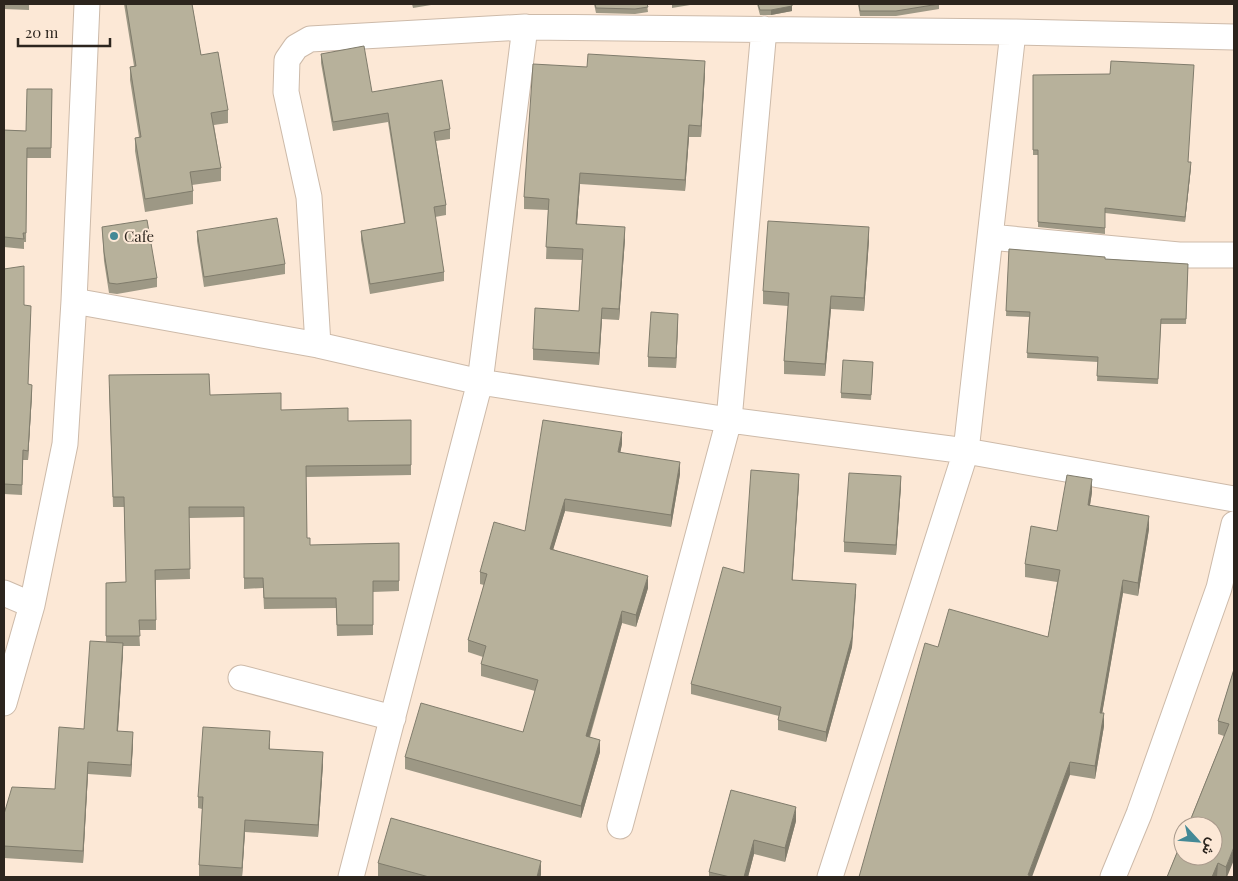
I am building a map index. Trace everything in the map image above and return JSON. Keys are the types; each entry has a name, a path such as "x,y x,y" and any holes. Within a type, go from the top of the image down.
{"street":[{"path":"4,703 32,605 65,444 74,302 87,4"},
{"path":"318,345 309,196 286,92 288,60 296,48 310,39 525,27 1013,32 1234,37"},
{"path":"351,877 480,382 525,27"},
{"path":"620,826 729,420 764,30"},
{"path":"830,877 966,451 1013,32"},
{"path":"990,237 1179,255 1234,255"},
{"path":"74,302 318,345 480,382 729,420 966,451 1234,499"},
{"path":"1113,877 1138,814 1219,588 1234,524"},
{"path":"4,594 32,605"},
{"path":"241,678 393,718"}],"building":[{"path":"126,4 192,4 201,55 218,52 228,110 211,113 221,168 190,172 193,191 145,199 135,138 141,137 130,67 136,66"},
{"path":"595,4 647,4 648,7 635,9 596,8"},
{"path":"758,4 792,4 792,6 760,10"},
{"path":"859,4 939,4 896,11 860,11"},
{"path":"364,46 372,92 442,80 450,129 434,132 446,205 434,207 444,272 370,284 361,231 405,223 388,113 333,122 321,54"},
{"path":"588,54 705,61 701,126 689,125 685,180 580,173 576,224 625,227 619,309 602,308 599,353 533,349 535,308 579,311 583,249 546,247 549,199 524,197 533,64 587,67"},
{"path":"1111,61 1194,65 1188,162 1191,162 1185,217 1105,208 1105,228 1038,222 1038,150 1033,150 1033,75 1110,74"},
{"path":"27,89 52,89 51,148 27,148 26,233 23,233 24,239 4,237 4,130 26,131"},
{"path":"277,218 285,264 204,277 197,231"},
{"path":"147,220 157,278 117,284 109,283 102,227"},
{"path":"768,221 869,227 864,298 831,296 825,364 784,361 789,293 763,291"},
{"path":"1009,249 1105,257 1105,259 1188,264 1186,319 1161,319 1158,379 1097,376 1098,357 1027,353 1030,312 1006,311"},
{"path":"24,266 24,305 31,306 28,384 32,385 28,451 23,450 22,485 4,484 4,269"},
{"path":"651,312 678,314 676,358 648,357"},
{"path":"843,360 873,362 871,395 841,393"},
{"path":"209,374 210,395 281,393 281,410 348,408 348,421 411,420 411,465 306,466 307,538 310,538 310,545 399,543 399,581 373,581 373,625 337,625 336,598 264,598 263,578 244,578 244,507 189,507 190,569 155,570 156,620 139,620 140,636 106,636 106,583 126,582 124,497 113,497 109,375"},
{"path":"543,420 622,432 618,452 680,462 671,515 565,499 550,549 648,576 636,615 622,611 586,736 600,740 581,806 405,757 421,703 523,732 538,680 481,664 486,646 468,640 487,574 480,572 494,522 525,531"},
{"path":"751,470 799,474 792,580 856,584 852,637 826,732 778,720 781,707 691,684 723,567 744,573"},
{"path":"849,473 901,476 896,545 844,542"},
{"path":"1067,475 1092,479 1088,505 1149,516 1138,583 1123,580 1100,713 1104,713 1095,766 1070,762 1028,875 1033,877 859,877 925,643 938,647 949,609 1048,637 1060,570 1025,564 1031,526 1057,531"},
{"path":"90,641 123,643 117,731 133,732 131,765 88,762 83,851 4,846 4,814 12,787 55,789 59,727 84,729"},
{"path":"1234,669 1234,847 1226,867 1223,866 1223,816 1192,816 1229,724 1218,721"},
{"path":"203,727 270,731 269,749 323,752 318,825 245,820 242,868 199,865 203,797 198,797"},
{"path":"731,790 796,807 785,848 754,840 744,877 730,877 709,872"},
{"path":"391,818 541,861 537,877 429,877 378,863"},
{"path":"1173,862 1173,866 1217,866 1212,877 1167,877"}],"place":[{"name":"Cafe","path":"114,236"}]}
